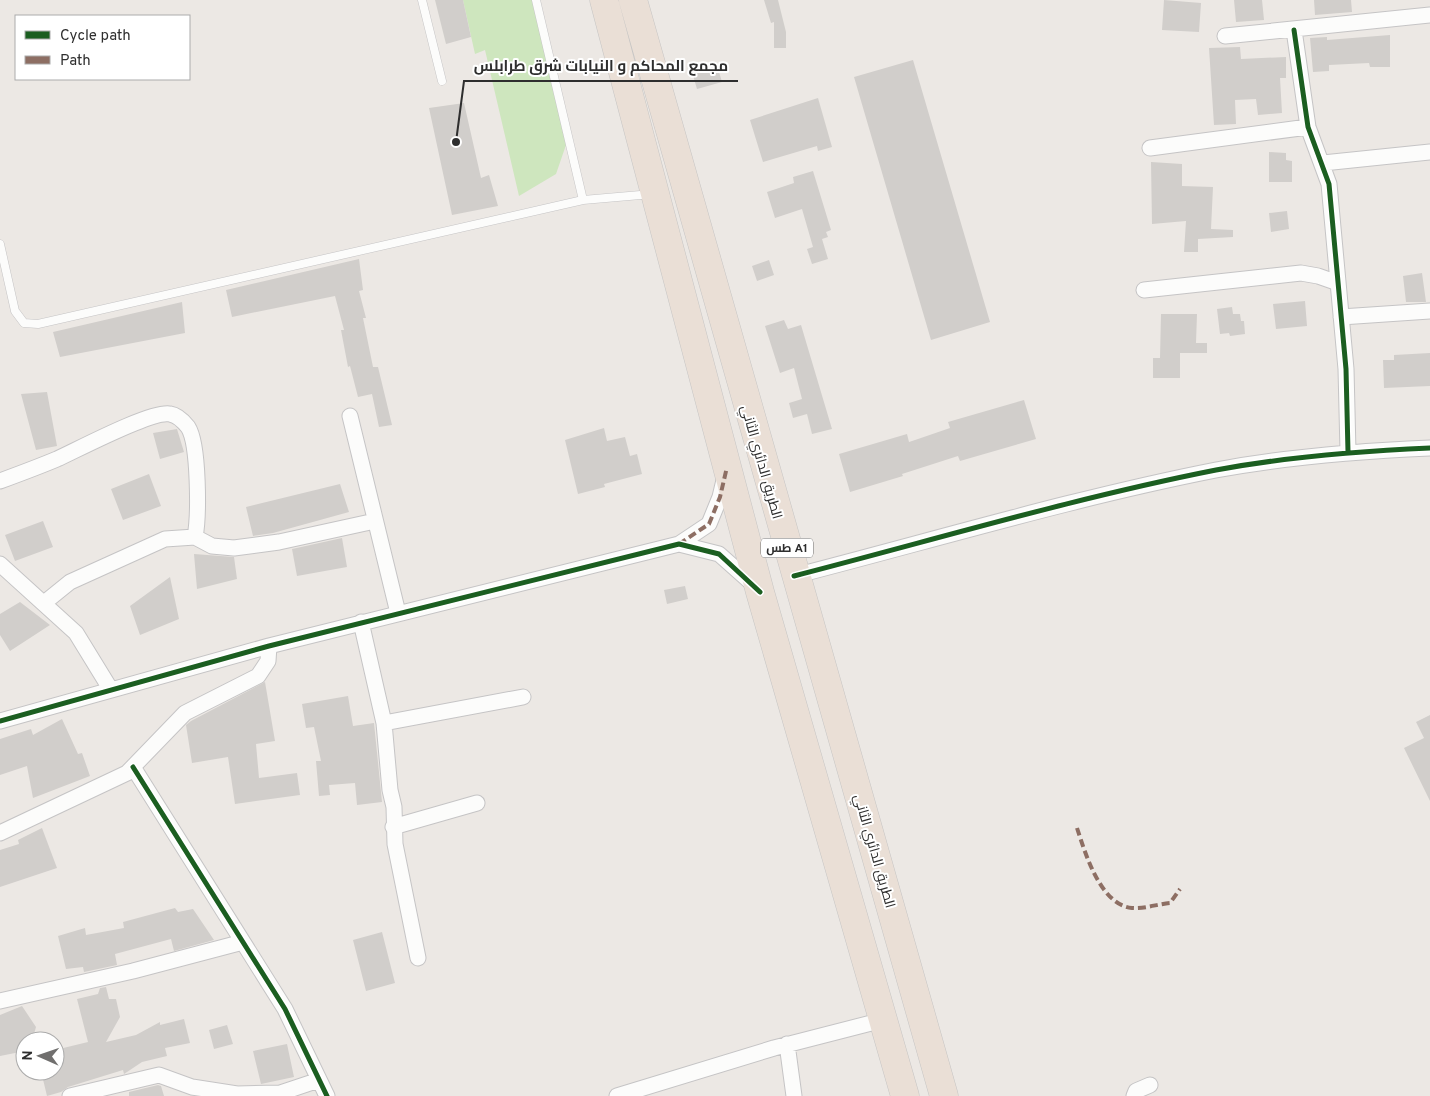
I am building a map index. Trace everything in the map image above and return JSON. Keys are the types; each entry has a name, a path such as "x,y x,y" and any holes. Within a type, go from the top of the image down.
{"highway":[{"name":"طس A1","path":"604,0 760,592 905,1096"},
{"name":"الطريق الدائري الثاني","path":"632,0 794,576 853,772 944,1096"},
{"path":"760,592 786,664 834,817 843,832 854,833 857,822 853,772"},
{"path":"883,1020 882,965 888,960 895,960 902,969 915,995"}],"street":[{"path":"1225,36 1430,15"},
{"path":"1294,30 1308,127 1323,163 1329,184 1341,317 1348,452"},
{"path":"1150,148 1308,127"},
{"path":"1323,163 1430,152"},
{"path":"1144,290 1301,273 1318,276 1338,283"},
{"path":"1341,317 1430,311"},
{"path":"0,481 58,458 100,437 169,413 181,419 193,439 198,492 198,520 195,537"},
{"path":"350,416 398,613"},
{"path":"794,576 1138,487 1218,470 1348,452 1430,448"},
{"path":"0,721 361,622 679,544 709,524 720,497 727,467"},
{"path":"44,603 70,582 165,539 195,537 212,546 234,548 279,542 376,521"},
{"path":"679,544 719,554 760,592"},
{"path":"0,564 76,633 111,690"},
{"path":"361,622 384,723 390,790 394,807 393,827 404,896 418,958"},
{"path":"0,833 118,779 133,767 185,713 258,676 268,661 269,646"},
{"path":"384,723 522,697"},
{"path":"133,767 285,1009 327,1096"},
{"path":"393,827 478,803"},
{"path":"0,1001 133,971 243,942"},
{"path":"617,1096 634,1094 787,1044 883,1020"},
{"path":"787,1044 794,1096"},
{"path":"70,1096 159,1075 192,1087 236,1094 280,1093 319,1080"},
{"path":"1134,1096 1136,1091 1150,1085"}],"lane":[{"path":"422,0 442,81"},
{"path":"536,0 583,200"},
{"path":"0,244 15,311 24,322 30,324 583,200 656,194"}],"green space":[{"path":"463,0 532,0 566,145 556,174 519,196 485,50 475,54"}],"building":[{"path":"435,0 463,0 471,37 446,44"},
{"path":"764,0 778,0 786,32 786,48 774,48 774,22 771,23"},
{"path":"1164,0 1201,3 1199,32 1162,30"},
{"path":"1234,0 1262,0 1264,20 1236,22"},
{"path":"1314,0 1351,0 1352,12 1315,15"},
{"path":"1390,35 1390,67 1370,67 1369,63 1329,65 1329,71 1313,72 1310,38 1327,37 1327,40"},
{"path":"1240,47 1241,59 1286,57 1286,78 1280,78 1282,113 1258,115 1256,99 1235,100 1236,124 1214,125 1209,48"},
{"path":"913,60 990,322 931,340 854,77"},
{"path":"717,65 722,82 697,89 692,72"},
{"path":"818,98 832,147 818,151 817,146 763,162 750,120"},
{"path":"464,103 481,178 489,175 498,206 452,215 429,108"},
{"path":"1269,152 1286,153 1286,160 1292,161 1292,182 1269,182"},
{"path":"1151,162 1182,164 1182,186 1213,187 1211,229 1233,230 1233,237 1198,239 1198,252 1184,252 1186,221 1152,224"},
{"path":"813,171 831,230 826,232 828,237 822,239 828,259 812,264 807,249 813,247 802,209 775,218 767,192 794,183 793,177"},
{"path":"1287,211 1289,229 1271,232 1269,213"},
{"path":"359,259 363,290 359,291 366,318 363,318 373,367 378,367 392,425 379,427 372,394 358,397 350,366 348,367 341,330 344,330 335,296 232,317 226,290"},
{"path":"769,260 774,275 757,281 752,266"},
{"path":"1422,273 1426,302 1406,302 1403,276"},
{"path":"1305,301 1307,326 1276,329 1273,304"},
{"path":"182,302 185,333 60,357 53,332"},
{"path":"1232,307 1233,314 1240,314 1241,321 1244,321 1245,334 1230,336 1229,333 1220,334 1217,309"},
{"path":"1161,314 1197,314 1196,343 1207,343 1207,353 1180,353 1180,378 1153,378 1153,358 1160,358"},
{"path":"784,320 788,329 801,325 832,429 812,434 807,414 793,418 789,403 802,399 794,368 780,373 765,326"},
{"path":"1430,353 1430,386 1384,388 1383,360 1394,360 1394,355"},
{"path":"47,392 57,446 36,450 21,394"},
{"path":"1024,400 1036,439 960,461 958,456 902,474 903,476 850,492 839,454 907,434 909,442 950,428 948,422"},
{"path":"604,428 607,441 625,437 630,456 637,454 642,474 604,484 605,487 578,494 565,440"},
{"path":"177,429 184,452 160,459 153,433"},
{"path":"149,474 161,506 123,520 111,489"},
{"path":"340,484 349,512 273,533 253,536 246,507"},
{"path":"43,521 53,547 15,561 5,535"},
{"path":"342,538 347,567 297,576 292,549"},
{"path":"194,554 234,557 237,579 197,589"},
{"path":"170,577 179,619 140,635 130,606"},
{"path":"685,586 688,599 667,604 664,590"},
{"path":"20,602 50,625 10,651 0,635 0,614"},
{"path":"265,682 275,741 256,744 259,778 297,773 300,795 235,804 228,757 192,763 186,725"},
{"path":"348,696 353,726 374,723 382,802 357,805 355,783 329,785 330,795 319,796 316,761 321,761 314,727 306,728 302,704"},
{"path":"1430,715 1430,801 1404,748 1424,738 1416,722"},
{"path":"62,719 78,754 82,753 90,776 33,798 27,766 0,775 0,739 31,729 33,735"},
{"path":"42,828 57,868 0,887 0,850 19,844 18,840"},
{"path":"175,908 178,912 193,909 214,940 174,951 171,939 115,954 117,965 84,972 83,967 66,969 58,936 85,928 86,935 124,928 123,922"},
{"path":"382,932 395,983 366,991 353,940"},
{"path":"106,987 109,999 116,999 120,1017 106,1042 136,1035 160,1022 160,1025 184,1019 190,1043 165,1048 167,1056 142,1062 124,1074 123,1070 68,1087 61,1092 47,1096 43,1081 65,1081 65,1048 88,1042 77,999 98,994 100,988"},
{"path":"22,1006 36,1027 35,1031 15,1031 15,1053 0,1056 0,1015"},
{"path":"227,1025 233,1044 214,1049 209,1030"},
{"path":"287,1044 294,1077 261,1084 253,1051"},
{"path":"158,1085 161,1086 164,1096 129,1096 129,1092"}],"marked path":[{"path":"679,544 709,524 720,497 727,467"},
{"path":"1077,828 1089,863 1096,876 1111,898 1121,905 1137,908 1170,903 1180,889"}],"cycle path":[{"path":"1294,30 1308,127 1329,184 1346,369 1348,452"},
{"path":"794,576 1057,506 1216,470 1323,455 1430,448"},
{"path":"0,721 269,646 679,544 719,554 760,592"},
{"path":"133,767 285,1009 327,1096"}],"place":[{"name":"مجمع المحاكم و النيابات شرق طرابلس","path":"456,142"}]}
